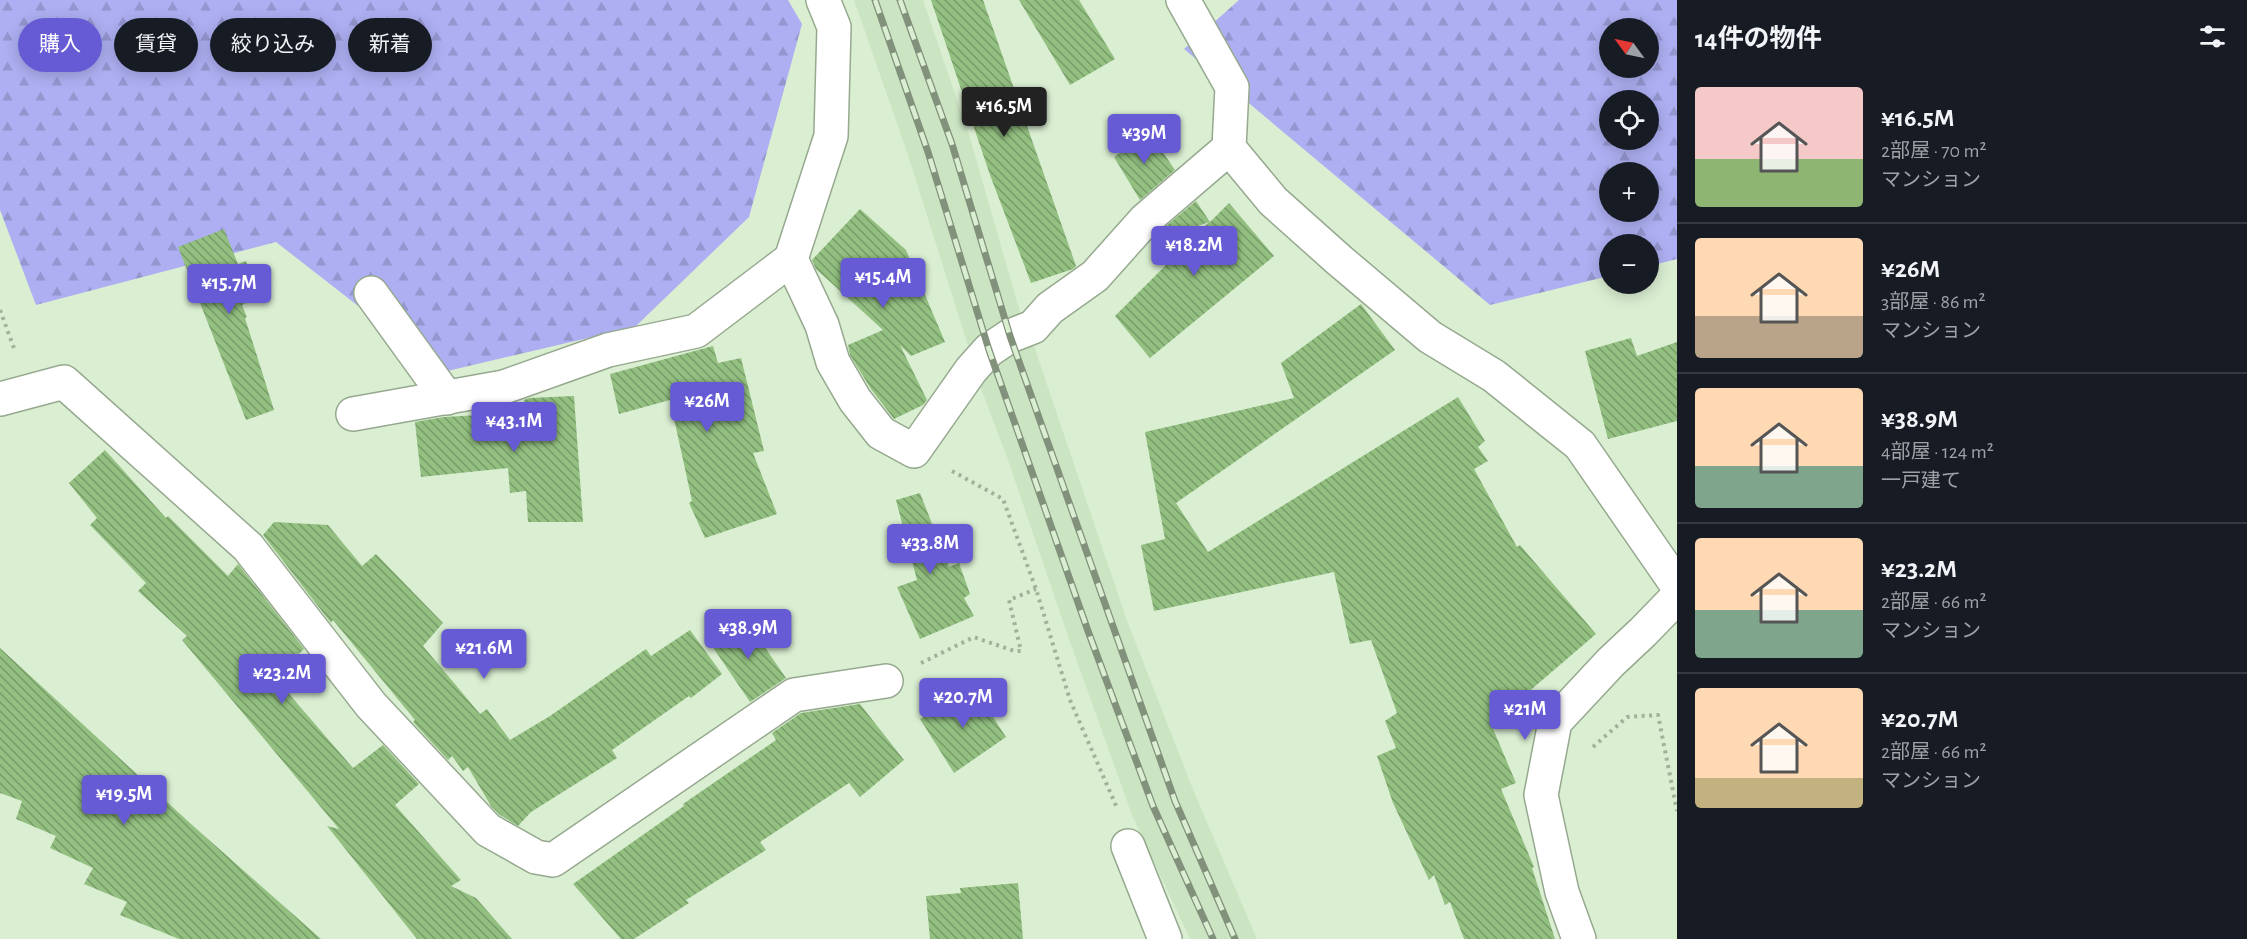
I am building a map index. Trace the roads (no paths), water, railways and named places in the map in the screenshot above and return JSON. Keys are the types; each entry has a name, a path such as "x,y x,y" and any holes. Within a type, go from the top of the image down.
{"street":[{"path":"353,414 504,387 608,350 696,331 791,259 831,136 834,27 823,0"},
{"path":"1183,0 1232,87 1229,148 1273,201 1430,337 1494,376 1580,446 1677,585"},
{"path":"791,259 822,325 833,362 855,400 881,433 914,451 971,370 989,350 1010,336 1033,327 1050,308 1095,276 1146,220 1229,148"},
{"path":"371,293 447,398"},
{"path":"0,399 64,382 248,547 371,705 488,830 536,857 553,860 794,694 886,681"},
{"path":"1579,939 1562,892 1540,795 1555,722 1611,662 1677,597"},
{"path":"1128,846 1165,939"}],"railway":[{"path":"875,0 928,152 989,350 1088,631 1153,806 1213,939"},
{"path":"900,0 952,144 1010,336 1175,801 1235,939"}]}
